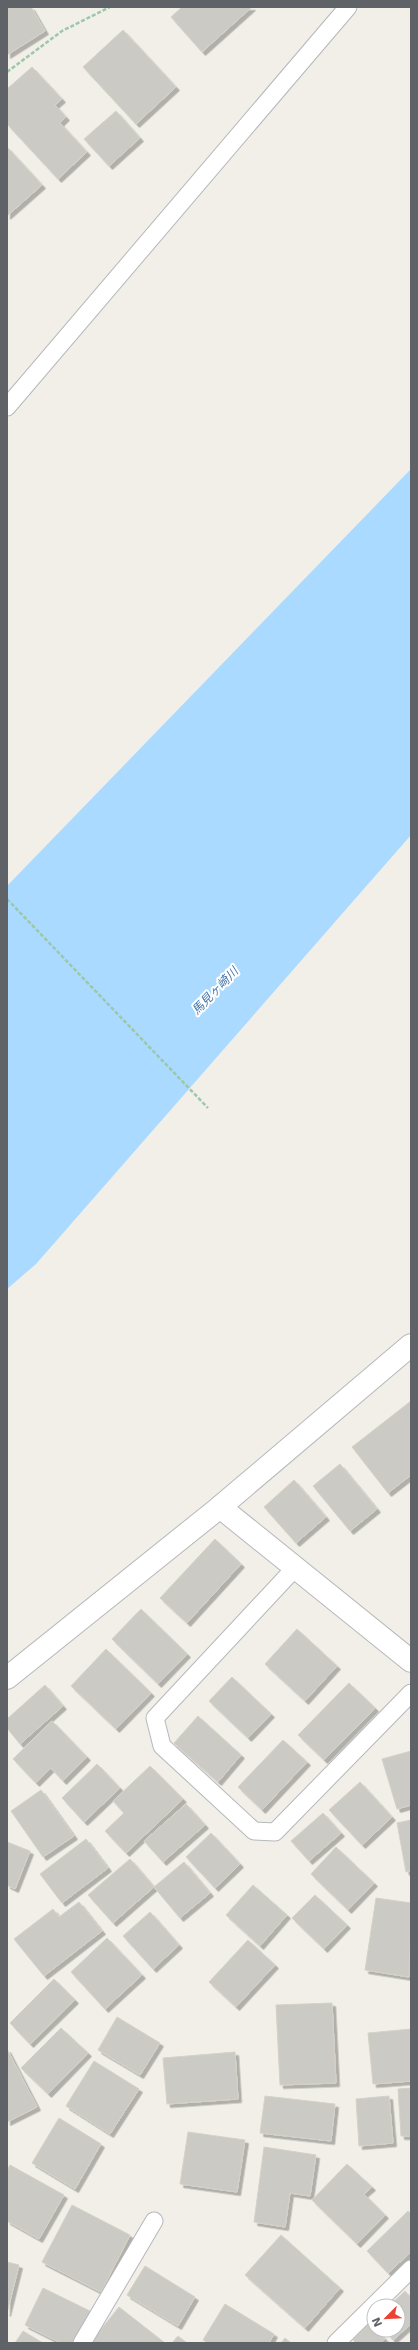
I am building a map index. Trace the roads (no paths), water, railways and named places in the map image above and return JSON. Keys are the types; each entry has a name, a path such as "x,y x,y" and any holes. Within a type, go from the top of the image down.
{"street":[{"path":"7,1678 220,1507 411,1345"},
{"path":"220,1507 294,1569 411,1661"}],"lane":[{"path":"7,407 348,7"},
{"path":"294,1569 155,1718 162,1746 254,1830 275,1832 411,1693"},
{"path":"82,2343 154,2221"},
{"path":"336,2343 411,2269"}],"water":[{"name":"馬見ヶ崎川","path":"411,469 411,835 36,1264 7,1289 7,886"}]}
